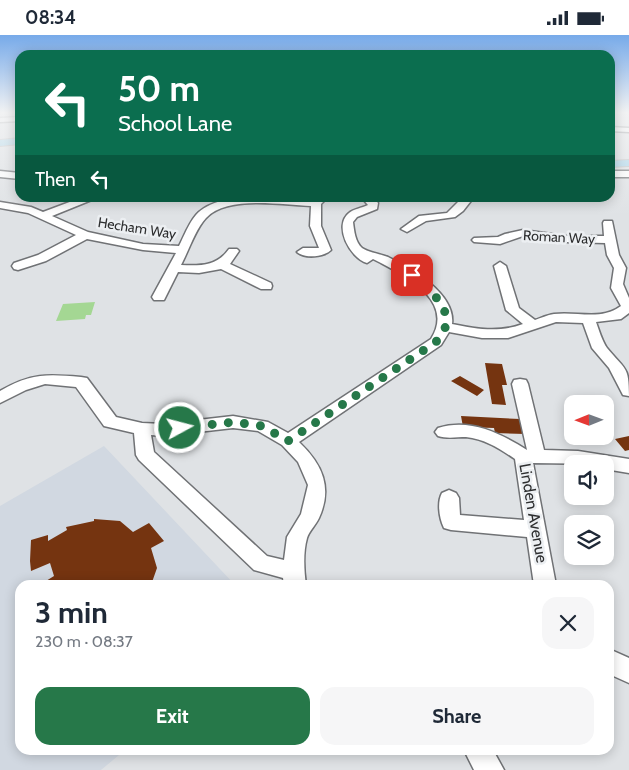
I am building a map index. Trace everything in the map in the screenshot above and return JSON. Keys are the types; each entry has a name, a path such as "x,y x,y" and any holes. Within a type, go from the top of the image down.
{"main road":[{"path":"615,164 629,163"}],"street":[{"path":"0,173 15,175"},
{"path":"615,174 629,174"},
{"path":"44,215 73,202"},
{"path":"159,297 200,217 212,207 230,202"},
{"path":"304,252 321,252 325,250 317,235 314,223 319,202"},
{"path":"407,229 427,217 449,216 460,209 465,202"},
{"path":"288,441 436,342 445,327 446,314 441,303 425,287 400,279 364,257 352,243 347,229 348,222 358,203"},
{"name":"Hecham Way","path":"0,205 22,208 44,215 85,235 143,247 184,250"},
{"name":"Roman Way","path":"445,327 482,334 508,334 555,318 588,319 616,317 628,307 617,289 616,278 620,268 613,255 608,223"},
{"name":"Roman Way","path":"478,241 493,245 509,236 523,233 566,239 611,240"},
{"name":"Hecham Way","path":"18,266 50,254 85,235"},
{"path":"174,268 196,270 221,264 231,257 233,251"},
{"path":"221,264 266,286"},
{"path":"500,266 513,310 532,325"},
{"path":"588,319 600,348 616,366 629,391"},
{"path":"0,397 20,386 45,379 81,382 110,422 142,429 163,430 234,422 262,426 288,441 306,459 317,485 310,516 296,537 294,578 261,564 152,462 145,455 142,429"},
{"path":"520,384 530,456"},
{"path":"444,432 456,431 487,434 530,456"},
{"name":"Linden Avenue","path":"544,580 535,529 530,456 578,458 629,466"},
{"path":"449,498 451,522 535,529"},
{"path":"614,664 629,671"},
{"path":"480,755 490,770"}],"shaded area":[{"path":"104,446 230,580 15,580 15,755 119,755 101,770 0,770 0,506"}],"green space":[{"path":"95,302 91,315 86,315 85,319 56,321 63,304"}],"building":[{"path":"485,363 502,364 507,385 502,385 506,405 492,404"},
{"path":"460,376 484,390 477,396 451,381"},
{"path":"461,416 520,419 525,434 495,433 494,428 463,427"},
{"path":"629,436 629,450 625,451 615,439"},
{"path":"94,519 120,521 133,532 149,523 164,541 151,548 157,568 153,580 48,580 54,576 50,563 31,571 31,540 48,535 48,541 67,530 66,527 94,521"}],"route":[{"path":"180,428 234,422 262,426 288,441 436,342 445,327 446,314 441,303 412,275"}]}
